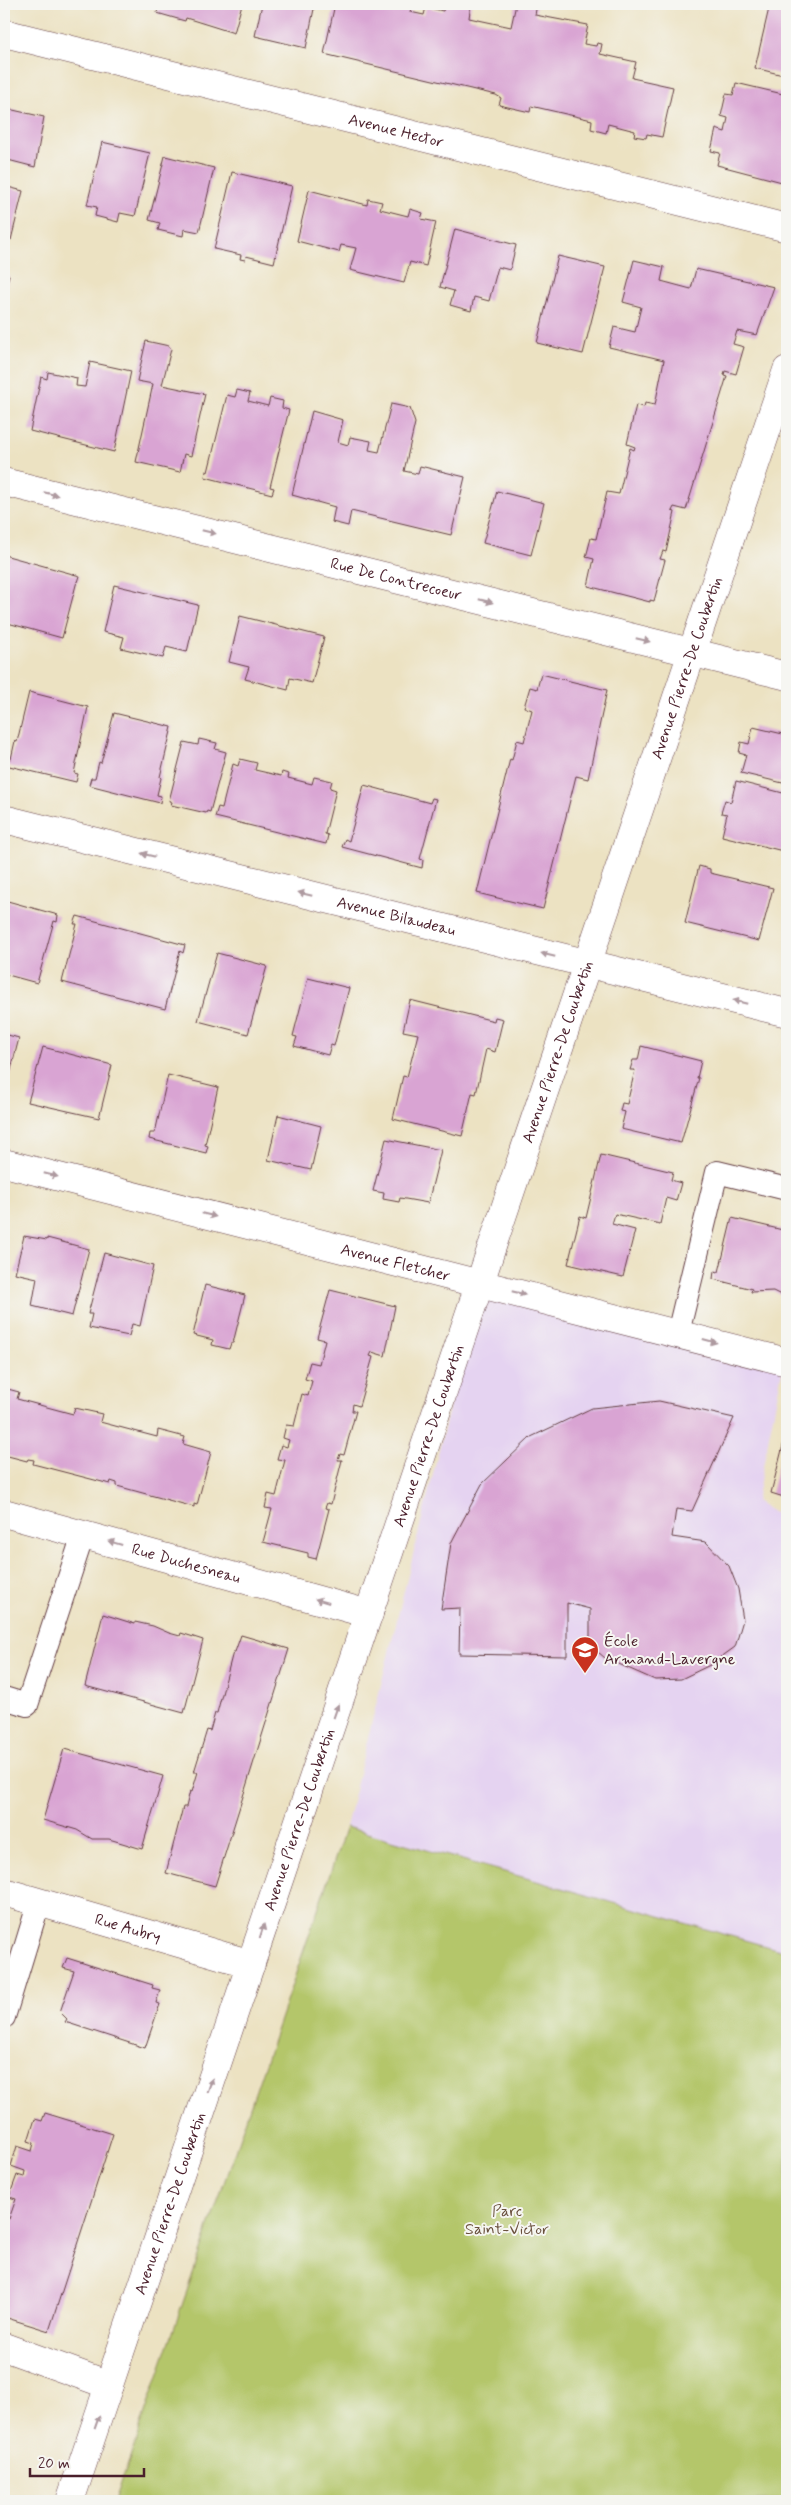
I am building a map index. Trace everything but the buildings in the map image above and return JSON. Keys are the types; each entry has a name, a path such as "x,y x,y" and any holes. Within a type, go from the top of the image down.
{"street":[{"name":"Avenue Hector","path":"4,32 787,228"},
{"name":"Avenue Pierre-De Coubertin","path":"70,2501 787,370"},
{"name":"Rue De Contrecoeur","path":"4,482 787,676"},
{"name":"Avenue Bilaudeau","path":"4,819 787,1013"},
{"name":"Avenue Fletcher","path":"4,1163 787,1362"},
{"name":"Rue Duchesneau","path":"4,1513 369,1614"},
{"name":"Rue Aubry","path":"4,1892 251,1964"},
{"path":"4,2347 109,2385"}],"lane":[{"path":"678,1333 717,1172 787,1189"},
{"path":"4,1698 27,1705 83,1535"},
{"path":"4,2017 39,1902"}],"shaded area":[{"name":"École Armand-Lavergne","path":"480,1283 784,1361 756,1501 787,1521 787,1952 346,1827"}],"green space":[{"name":"Parc Saint-Victor","path":"346,1827 787,1952 787,2501 115,2501"}],"place":[{"name":"École Armand-Lavergne","path":"585,1674"}]}
